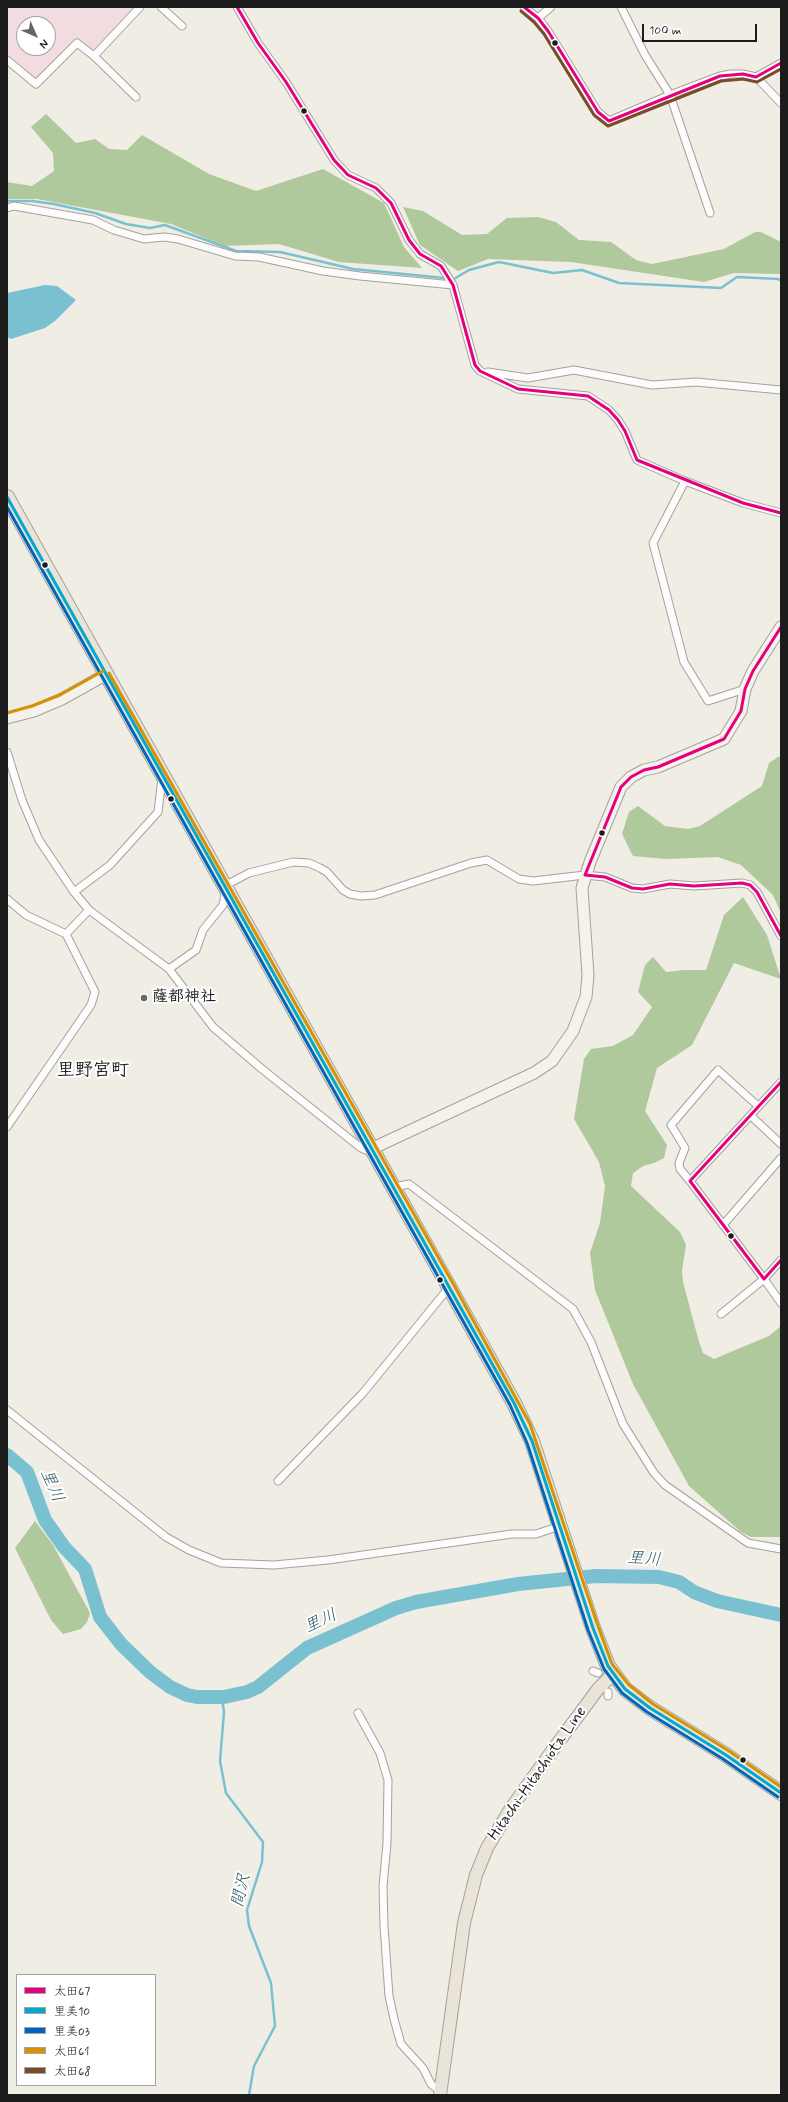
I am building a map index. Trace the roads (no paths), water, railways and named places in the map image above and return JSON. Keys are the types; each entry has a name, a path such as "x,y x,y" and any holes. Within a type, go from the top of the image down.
{"highway":[{"path":"7,497 105,675 451,1289 526,1426 601,1652 613,1674 626,1689 650,1708 726,1755 781,1794"}],"main road":[{"name":"Hitachi-Hitachiota Line","path":"441,2093 464,1922 476,1875 487,1848 500,1824 511,1808 598,1689 613,1674"}],"street":[{"path":"94,56 140,7"},
{"path":"162,7 182,26"},
{"path":"237,7 258,43 286,82 334,160 348,175 376,188 391,203 409,240 420,254 441,266 453,285 474,365 480,371 518,389 588,396 609,410 626,430 637,460 685,481 743,503 781,513"},
{"path":"524,7 538,18 604,118 609,121 720,76 743,74 756,77 781,103"},
{"path":"538,18 551,7"},
{"path":"621,7 645,55 670,95 710,213"},
{"path":"7,60 36,84 77,43 94,56 136,97"},
{"path":"756,77 781,63"},
{"path":"7,208 14,206 93,220 114,230 144,239 164,237 178,239 235,256 260,257 323,271 360,276 453,285"},
{"path":"480,371 528,378 574,370 652,385 696,382 781,390"},
{"path":"685,481 653,543 684,662 708,701 745,689"},
{"path":"7,752 22,800 40,840 74,892 89,910 169,969 213,1027 262,1069 361,1148 366,1150 372,1149 534,1073 552,1061 573,1031 586,997 588,975 582,888 585,875 621,787 631,777 644,770 658,767 724,739 741,711 745,689 756,665 781,627"},
{"path":"7,718 34,711 62,699 105,675"},
{"path":"74,892 110,865 158,812 163,776"},
{"path":"169,969 196,950 203,930 223,905 226,890 230,883 249,873 293,862 308,863 320,868 327,872 343,890 350,894 361,896 375,895 471,863 487,860 519,879 533,881 585,875 606,877 632,888 670,884 694,886 742,883 750,885 757,892 781,936"},
{"path":"7,899 26,915 66,934 95,992 91,1005 7,1127"},
{"path":"66,934 89,910"},
{"path":"758,1106 718,1070 671,1125 685,1148 679,1163 680,1169 781,1303"},
{"path":"690,1181 781,1082"},
{"path":"751,1116 781,1144"},
{"path":"723,1225 781,1158"},
{"path":"394,1187 409,1184 573,1309 591,1342 623,1424 654,1473 665,1485 748,1543 781,1549"},
{"path":"721,1314 764,1279 781,1260"},
{"path":"278,1481 363,1393 446,1291 451,1289"},
{"path":"9,1413 166,1536 189,1550 221,1563 274,1565 328,1560 512,1534 536,1534 561,1531"},
{"path":"358,1713 380,1753 388,1780 384,1926 389,1996 401,2044 423,2068 431,2084 441,2093"}],"water":[{"path":"45,285 57,286 76,300 55,321 45,328 11,339 7,337 7,293"}],"waterway":[{"path":"7,201 32,201 54,204 95,213 126,224 150,228 165,225 236,251 280,252 353,269 444,278"},
{"path":"454,279 469,270 499,262 553,273 582,270 619,283 721,288 737,277 778,279 781,281"},
{"name":"里川","path":"7,1455 27,1472 45,1520 64,1547 85,1569 100,1617 121,1644 150,1672 170,1687 187,1695 197,1697 224,1697 247,1692 258,1687 307,1648 396,1608 416,1602 518,1584 596,1576 659,1577 679,1582 694,1592 717,1601 781,1615"},
{"name":"間沢","path":"222,1697 224,1712 220,1761 226,1793 263,1842 262,1862 247,1910 249,1926 271,1983 275,2026 254,2066 249,2095"}],"place":[{"name":"薩都神社","path":"144,998"}],"district":[{"name":"里野宮町","path":"93,1071"}]}
